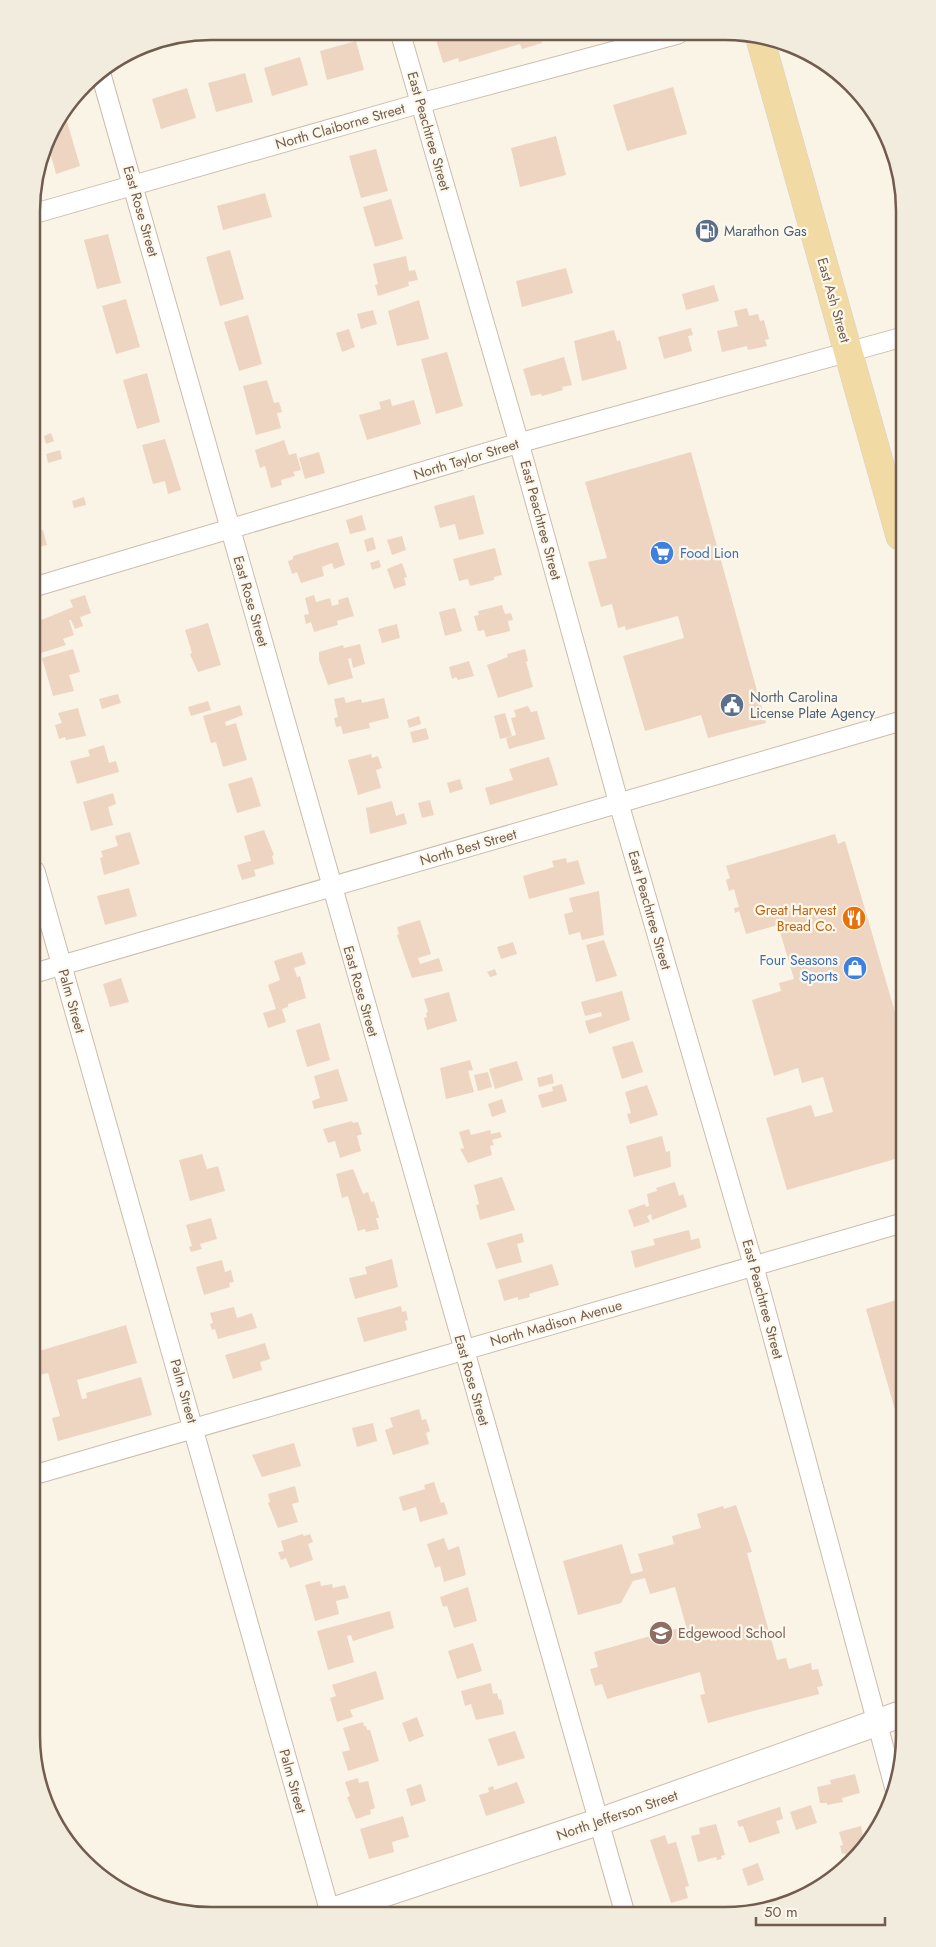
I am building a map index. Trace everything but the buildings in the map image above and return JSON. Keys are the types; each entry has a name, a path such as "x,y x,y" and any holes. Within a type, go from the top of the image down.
{"main road":[{"name":"East Ash Street","path":"762,44 896,522"}],"street":[{"name":"East Peachtree Street","path":"402,40 520,443 619,804 754,1267 891,1775"},
{"name":"North Claiborne Street","path":"40,212 421,104 656,40"},
{"name":"East Rose Street","path":"102,79 623,1907"},
{"name":"North Taylor Street","path":"40,585 520,443 896,339"},
{"name":"North Best Street","path":"40,971 896,722"},
{"name":"Palm Street","path":"40,888 195,1429 328,1907"},
{"name":"North Madison Avenue","path":"40,1473 896,1225"},
{"name":"North Jefferson Street","path":"344,1907 598,1822 896,1716"}],"place":[{"name":"Marathon Gas","path":"707,231"},
{"name":"Food Lion","path":"662,553"},
{"name":"North Carolina License Plate Agency","path":"732,705"},
{"name":"Great Harvest Bread Co.","path":"854,918"},
{"name":"Four Seasons Sports","path":"855,968"},
{"name":"Edgewood School","path":"661,1633"}]}
